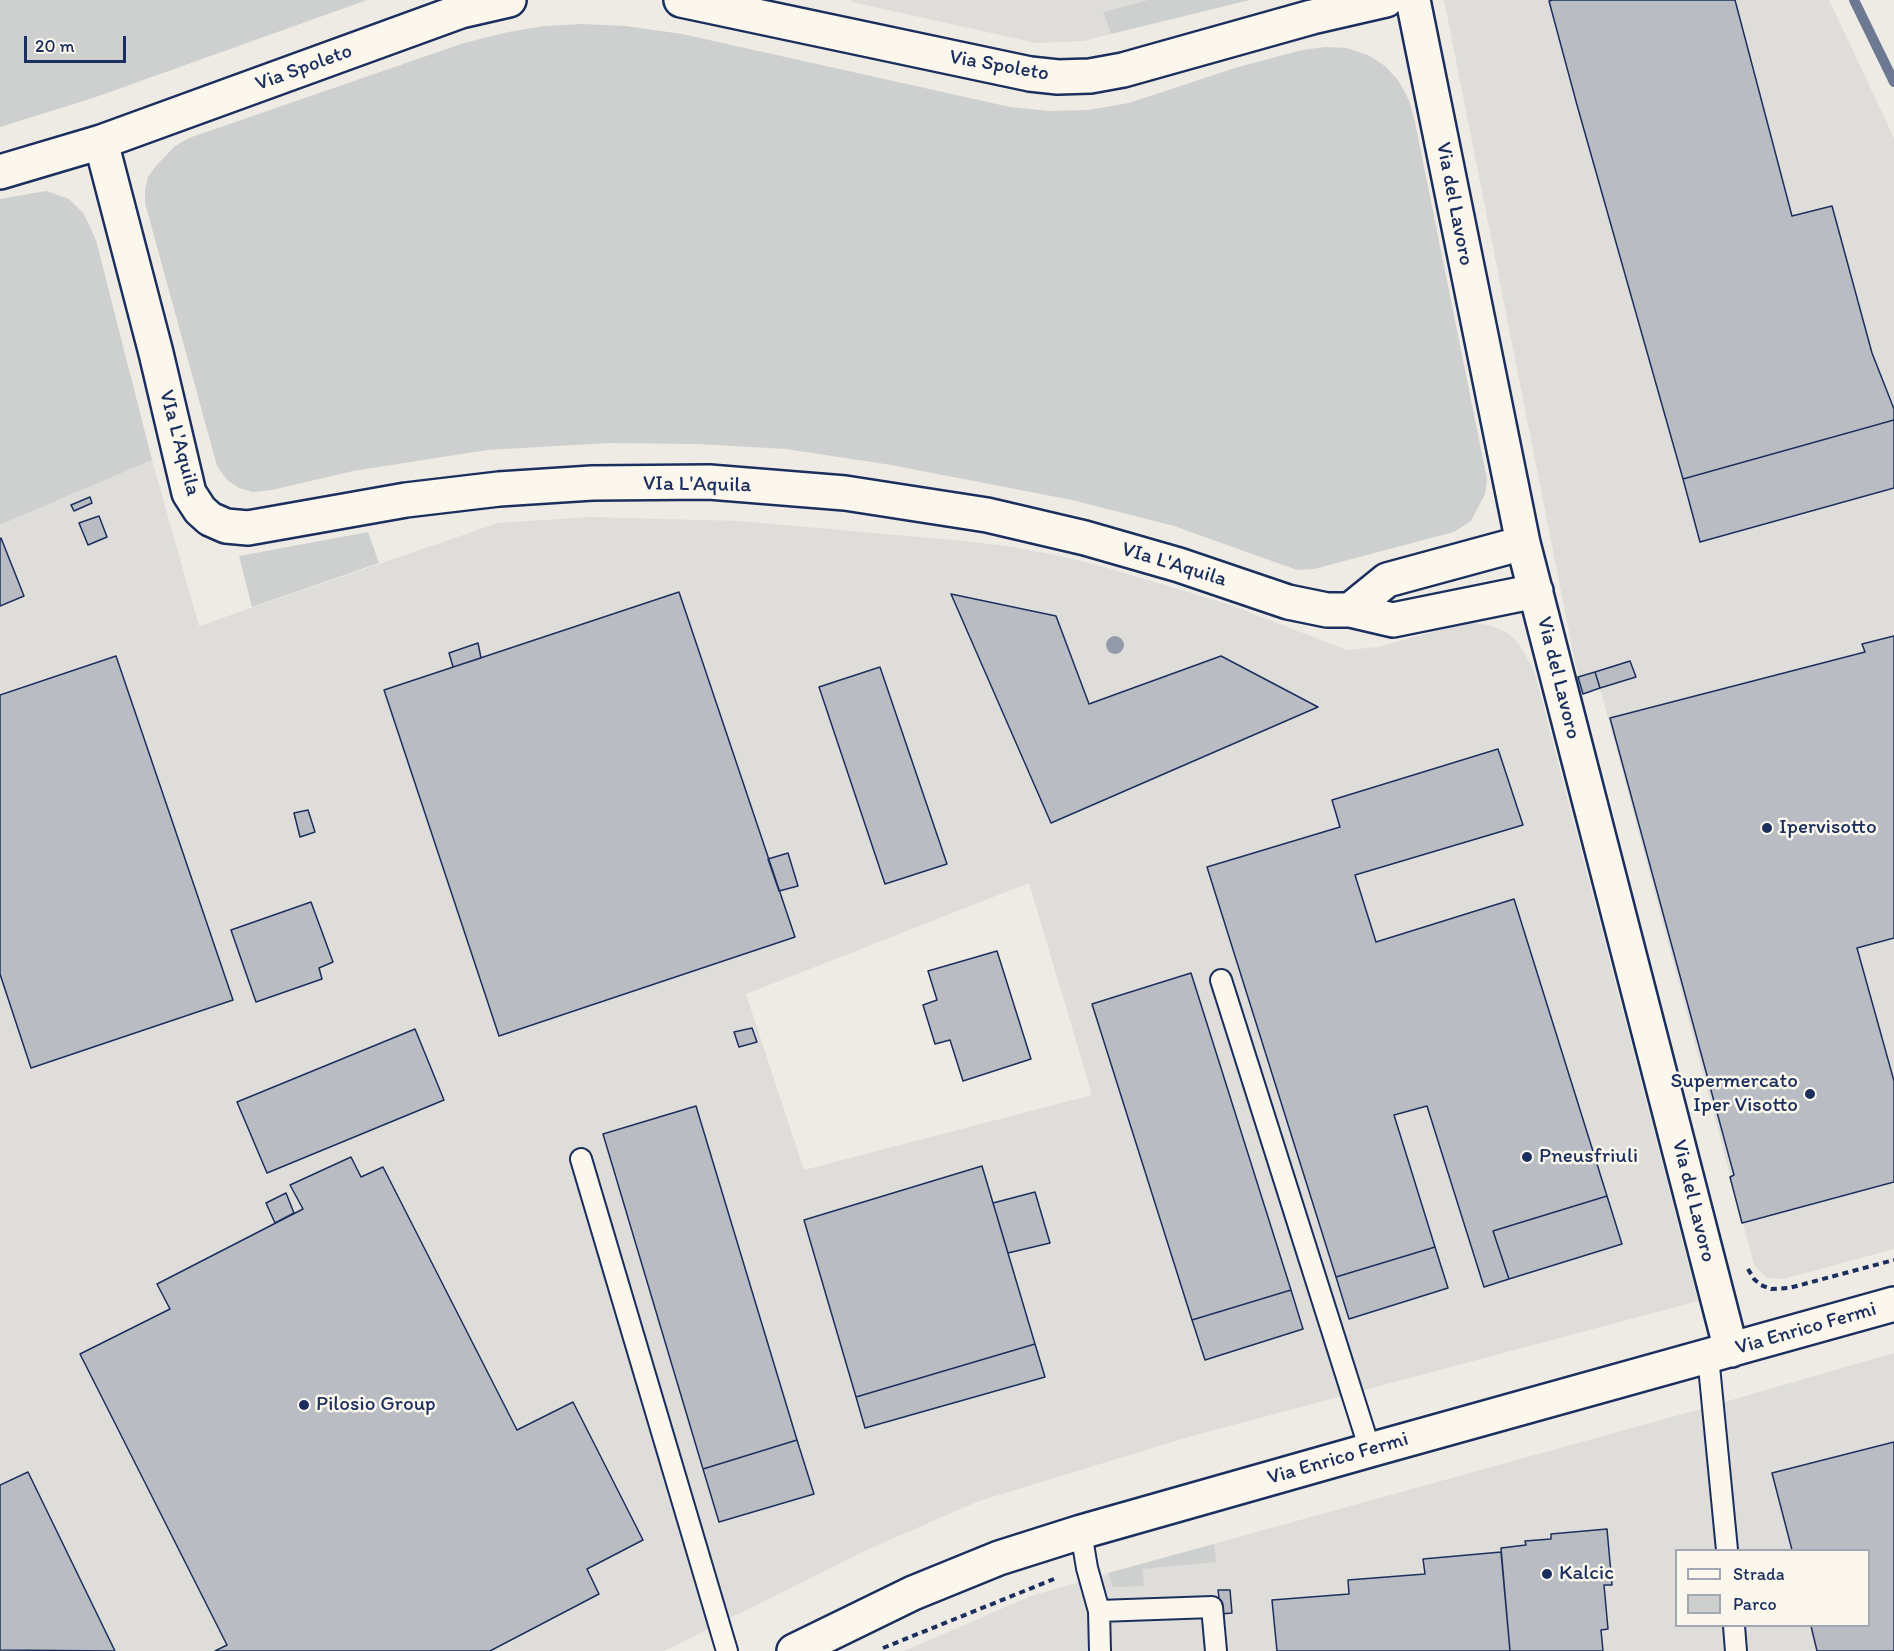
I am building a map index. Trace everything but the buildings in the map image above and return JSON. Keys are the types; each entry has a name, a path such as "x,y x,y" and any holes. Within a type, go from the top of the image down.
{"street":[{"name":"Via Spoleto","path":"0,172 101,142 461,11 509,0"},
{"name":"Via Spoleto","path":"681,0 1030,74 1058,77 1090,76 1123,70 1312,16 1386,0"},
{"name":"Via del Lavoro","path":"1413,0 1523,543 1720,1353"},
{"name":"VIa L'Aquila","path":"101,142 156,353 189,493 200,510 210,519 226,526 248,528 406,500 499,489 592,483 709,482 845,493 987,515 1085,537 1179,565 1288,602 1327,610 1350,610 1393,620 1536,591"},
{"path":"1350,610 1387,580 1523,543"},
{"name":"Via Enrico Fermi","path":"794,1651 924,1588 999,1558 1081,1532 1894,1305"}],"lane":[{"path":"1221,980 1370,1450"},
{"path":"581,1159 727,1651"},
{"path":"1720,1353 1727,1549"},
{"path":"1081,1532 1087,1568 1099,1611 1100,1651"},
{"path":"1099,1611 1212,1607 1216,1651"},
{"path":"1734,1627 1736,1651"}],"path":[{"path":"1746,1261 1749,1273 1754,1279 1771,1289 1789,1288 1894,1260"}],"shaded area":[{"path":"852,0 1148,0 1103,12 1111,34 1084,41 1036,43 852,2"},
{"path":"1444,0 1829,0 1894,138 1894,1249 1783,1279 1767,1278 1754,1265 1600,688 1583,694 1578,677"},
{"path":"152,460 199,626 498,523 589,517 739,521 1012,547 1104,567 1225,603 1347,650 1378,647 1462,624 1476,623 1506,632 1516,640 1523,651 1532,666 1538,685 1698,1301 1192,1436 979,1501 864,1551 664,1651 0,1651 0,525","holes":["1029,883 1092,1095 804,1170 746,994"]},
{"path":"1894,1353 1894,1651 904,1651 1031,1596"}],"green space":[{"path":"0,0 367,0 93,98 0,127"},
{"path":"1148,0 1250,0 1111,34 1103,12"},
{"path":"582,24 626,26 682,34 1010,107 1049,111 1088,110 1129,103 1235,68 1302,50 1325,47 1347,48 1368,55 1385,66 1398,80 1409,100 1415,122 1487,479 1485,494 1471,521 1454,532 1314,569 1297,570 1174,526 1072,500 891,465 786,449 697,444 609,443 487,450 353,471 272,490 253,492 239,488 227,480 217,466 145,203 148,177 155,167 175,146 189,138 464,43 545,26"},
{"path":"46,191 69,199 84,214 96,240 152,460 0,525 0,199"},
{"path":"368,532 379,563 252,607 239,556"},
{"path":"1214,1544 1216,1562 1142,1569 1144,1586 1113,1587 1108,1573"}],"waterway":[{"path":"1854,0 1894,82"}],"place":[{"name":"Ipervisotto","path":"1767,828"},
{"name":"Supermercato Iper Visotto","path":"1810,1094"},
{"name":"Pneusfriuli","path":"1527,1157"},
{"name":"Pilosio Group","path":"304,1405"},
{"name":"Kalcic","path":"1547,1574"}]}
